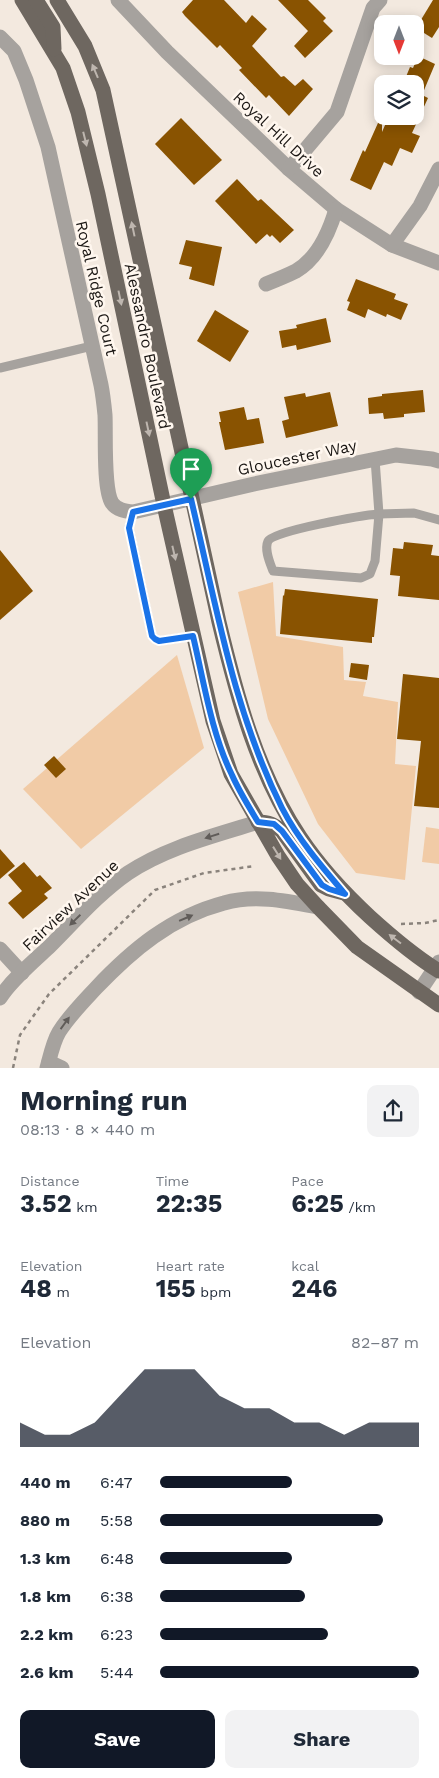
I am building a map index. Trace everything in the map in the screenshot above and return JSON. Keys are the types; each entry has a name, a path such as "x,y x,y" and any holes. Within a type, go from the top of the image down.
{"main road":[{"name":"Alessandro Boulevard","path":"22,0 63,68 78,112 98,194 193,636 213,721 231,774 258,822 297,884 357,947 439,1005"},
{"path":"36,0 53,27 54,51"},
{"name":"Alessandro Boulevard","path":"57,0 85,46 103,90 191,499 236,691 256,750 283,809 300,838 328,874 345,894 388,934 438,967"},
{"path":"258,822 274,824 282,831 322,885 345,894"}],"street":[{"name":"Royal Hill Drive","path":"118,0 167,52 289,169 336,209 392,245 439,263"},
{"path":"289,169 336,112 373,3"},
{"name":"Royal Ridge Court","path":"0,37 14,51 26,80 48,147 101,385 105,413 108,492 112,504 120,510 133,512"},
{"path":"392,245 420,206 439,169"},
{"path":"266,284 297,271 316,254 330,228 336,209"},
{"name":"Gloucester Way","path":"164,505 396,455 439,461"},
{"path":"133,512 164,505"},
{"name":"Fairview Avenue","path":"0,998 22,973 102,894 126,874 148,861 179,847 258,822"},
{"path":"53,1066 58,1033 76,1008 120,963 148,939 180,920 224,902 256,899 284,900 318,907"},
{"path":"0,950 22,973"},
{"path":"419,992 438,967"}],"lane":[{"path":"0,368 92,346"},
{"path":"374,459 380,506 379,514 374,561 370,574 361,578 273,571 268,559 267,542 271,536 364,514 379,514 414,513 439,520"},
{"path":"133,512 129,528 152,636 159,641 193,636"}],"path":[{"path":"13,1068 20,1035 49,994 155,890 204,873 255,866"},
{"path":"388,934 400,924 425,923 439,920"}],"shaded area":[{"path":"273,582 276,636 343,647 344,680 366,682 363,696 398,702 395,764 416,766 405,880 356,873 318,824 268,719 238,592"},
{"path":"177,655 204,748 81,849 23,789"},
{"path":"426,827 439,829 439,864 422,862"}],"building":[{"path":"193,0 224,0 246,23 252,15 267,29 252,46 281,77 284,76 295,86 303,79 313,89 289,116 269,95 266,98 239,70 242,68 220,45 217,48 185,16 182,12"},
{"path":"278,0 308,0 326,18 323,21 333,31 305,58 294,46 308,31"},
{"path":"433,0 439,0 439,27 432,38 424,33 424,15"},
{"path":"424,59 435,64 424,90 424,75 407,75 410,67 413,68 414,65 424,65"},
{"path":"424,96 428,98 424,107"},
{"path":"181,118 222,160 194,185 155,144"},
{"path":"377,125 382,125 382,132 385,125 416,125 412,133 420,136 412,153 400,148 392,166 384,162 371,190 350,180 363,150 365,152"},
{"path":"237,179 258,201 261,199 294,230 280,243 272,235 270,237 267,234 256,244 215,201"},
{"path":"186,240 222,247 214,286 189,279 192,267 179,264"},
{"path":"356,279 396,294 394,299 408,304 401,320 387,314 386,317 368,309 365,318 347,310 350,302 347,301"},
{"path":"215,310 249,331 230,362 197,341"},
{"path":"326,318 331,342 297,350 296,345 282,348 279,331 297,328 296,325"},
{"path":"423,390 425,412 404,414 404,417 384,419 383,413 369,414 368,398 382,396 382,394"},
{"path":"330,392 338,426 286,438 282,421 289,419 284,397 305,393 306,397"},
{"path":"244,407 247,420 259,418 264,443 225,450 219,422 221,422 219,412"},
{"path":"404,542 433,545 431,555 439,556 439,600 398,596 400,576 390,575 393,548 403,549"},
{"path":"0,550 33,591 0,620"},
{"path":"285,589 378,599 372,643 280,634"},
{"path":"351,663 369,665 367,680 349,677"},
{"path":"403,674 439,678 439,808 414,806 421,741 397,739"},
{"path":"54,756 66,769 56,778 44,765"},
{"path":"0,849 15,866 0,879"},
{"path":"24,862 37,877 40,875 52,888 44,894 48,898 23,919 8,903 22,891 8,875"}],"route":[{"path":"191,499 236,691 256,750 283,809 300,838 345,894 322,885 282,831 274,824 258,822 231,774 222,751 193,636 159,641 152,636 129,528 133,512 191,499"}]}
